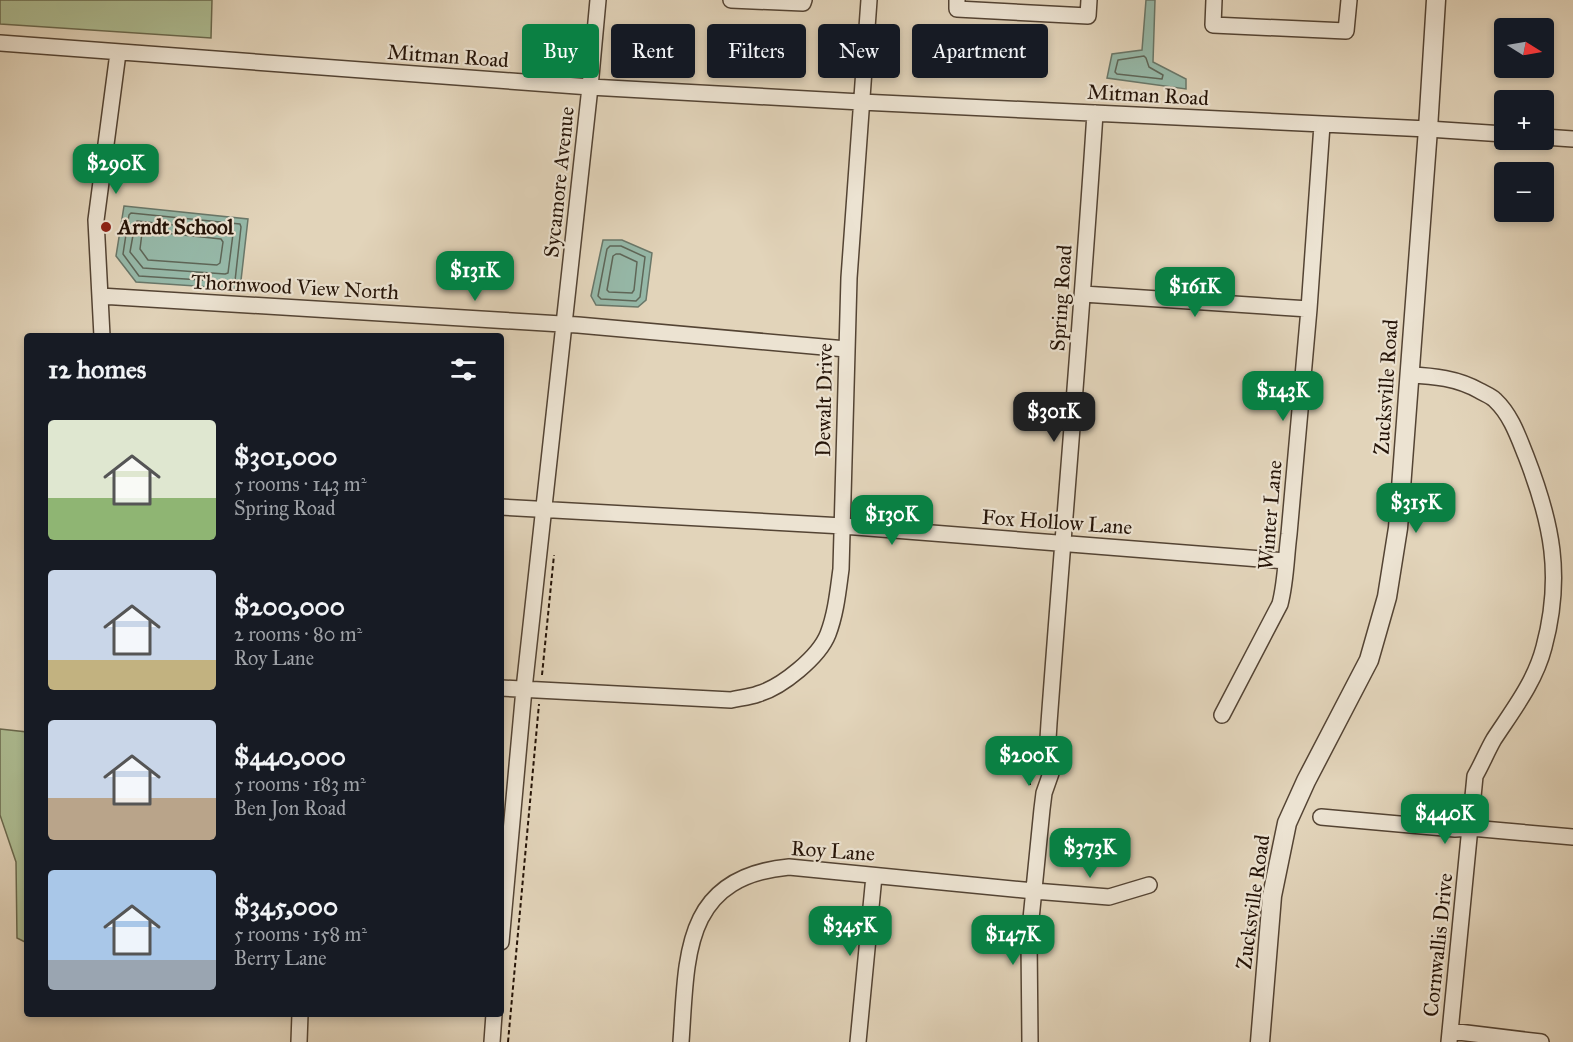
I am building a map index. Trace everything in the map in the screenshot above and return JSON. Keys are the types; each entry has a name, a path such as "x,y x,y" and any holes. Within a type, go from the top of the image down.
{"street":[{"name":"Sycamore Avenue","path":"504,909 524,689 598,0"},
{"path":"731,0 803,3 804,0"},
{"name":"Dewalt Drive","path":"504,687 731,700 759,694 776,686 810,660 827,637 835,608 841,569 849,279 869,0"},
{"path":"957,0 957,9 1088,16 1089,0"},
{"path":"1214,0 1213,25 1346,31 1349,0"},
{"name":"Zucksville Road","path":"1260,1042 1272,896 1287,823 1306,781 1369,660 1387,597 1398,528 1436,0"},
{"name":"Mitman Road","path":"0,43 590,87 1494,133"},
{"path":"102,333 96,220 118,52"},
{"name":"Spring Road","path":"1034,891 1044,793 1051,773 1048,739 1095,113"},
{"name":"Winter Lane","path":"1222,714 1280,604 1285,586 1322,125"},
{"path":"1554,138 1573,139"},
{"path":"1083,294 1309,309"},
{"name":"Thornwood View North","path":"100,296 564,324 846,349"},
{"name":"Cornwallis Drive","path":"1409,375 1452,379 1470,386 1494,399 1509,414 1536,480 1553,546 1552,609 1544,650 1529,686 1493,741 1475,776 1450,1036"},
{"name":"Fox Hollow Lane","path":"504,507 843,526 1286,561"},
{"path":"1321,817 1573,837"},
{"name":"Roy Lane","path":"681,1042 686,969 694,934 704,911 717,895 749,875 768,869 789,867 1109,897 1149,885"},
{"path":"858,1042 874,876"},
{"path":"1030,1042 1029,939 1034,891"},
{"path":"299,1042 300,1017"},
{"path":"492,1042 494,1017"},
{"path":"1450,1036 1542,1042"}],"path":[{"path":"543,669 554,556"},
{"path":"508,1042 539,707"},
{"path":"1031,787 1033,755"}],"shaded area":[{"path":"0,0 212,0 211,38 0,24"},
{"path":"0,729 24,732 24,942 17,938 16,862 0,815"}],"water":[{"path":"1146,0 1155,0 1153,62 1186,79 1186,89 1107,78 1112,54 1142,50"},
{"path":"124,206 248,219 240,289 136,282 116,256"},
{"path":"603,240 622,240 652,253 646,300 638,307 596,305 591,296"}],"place":[{"name":"Arndt School","path":"106,227"}]}
